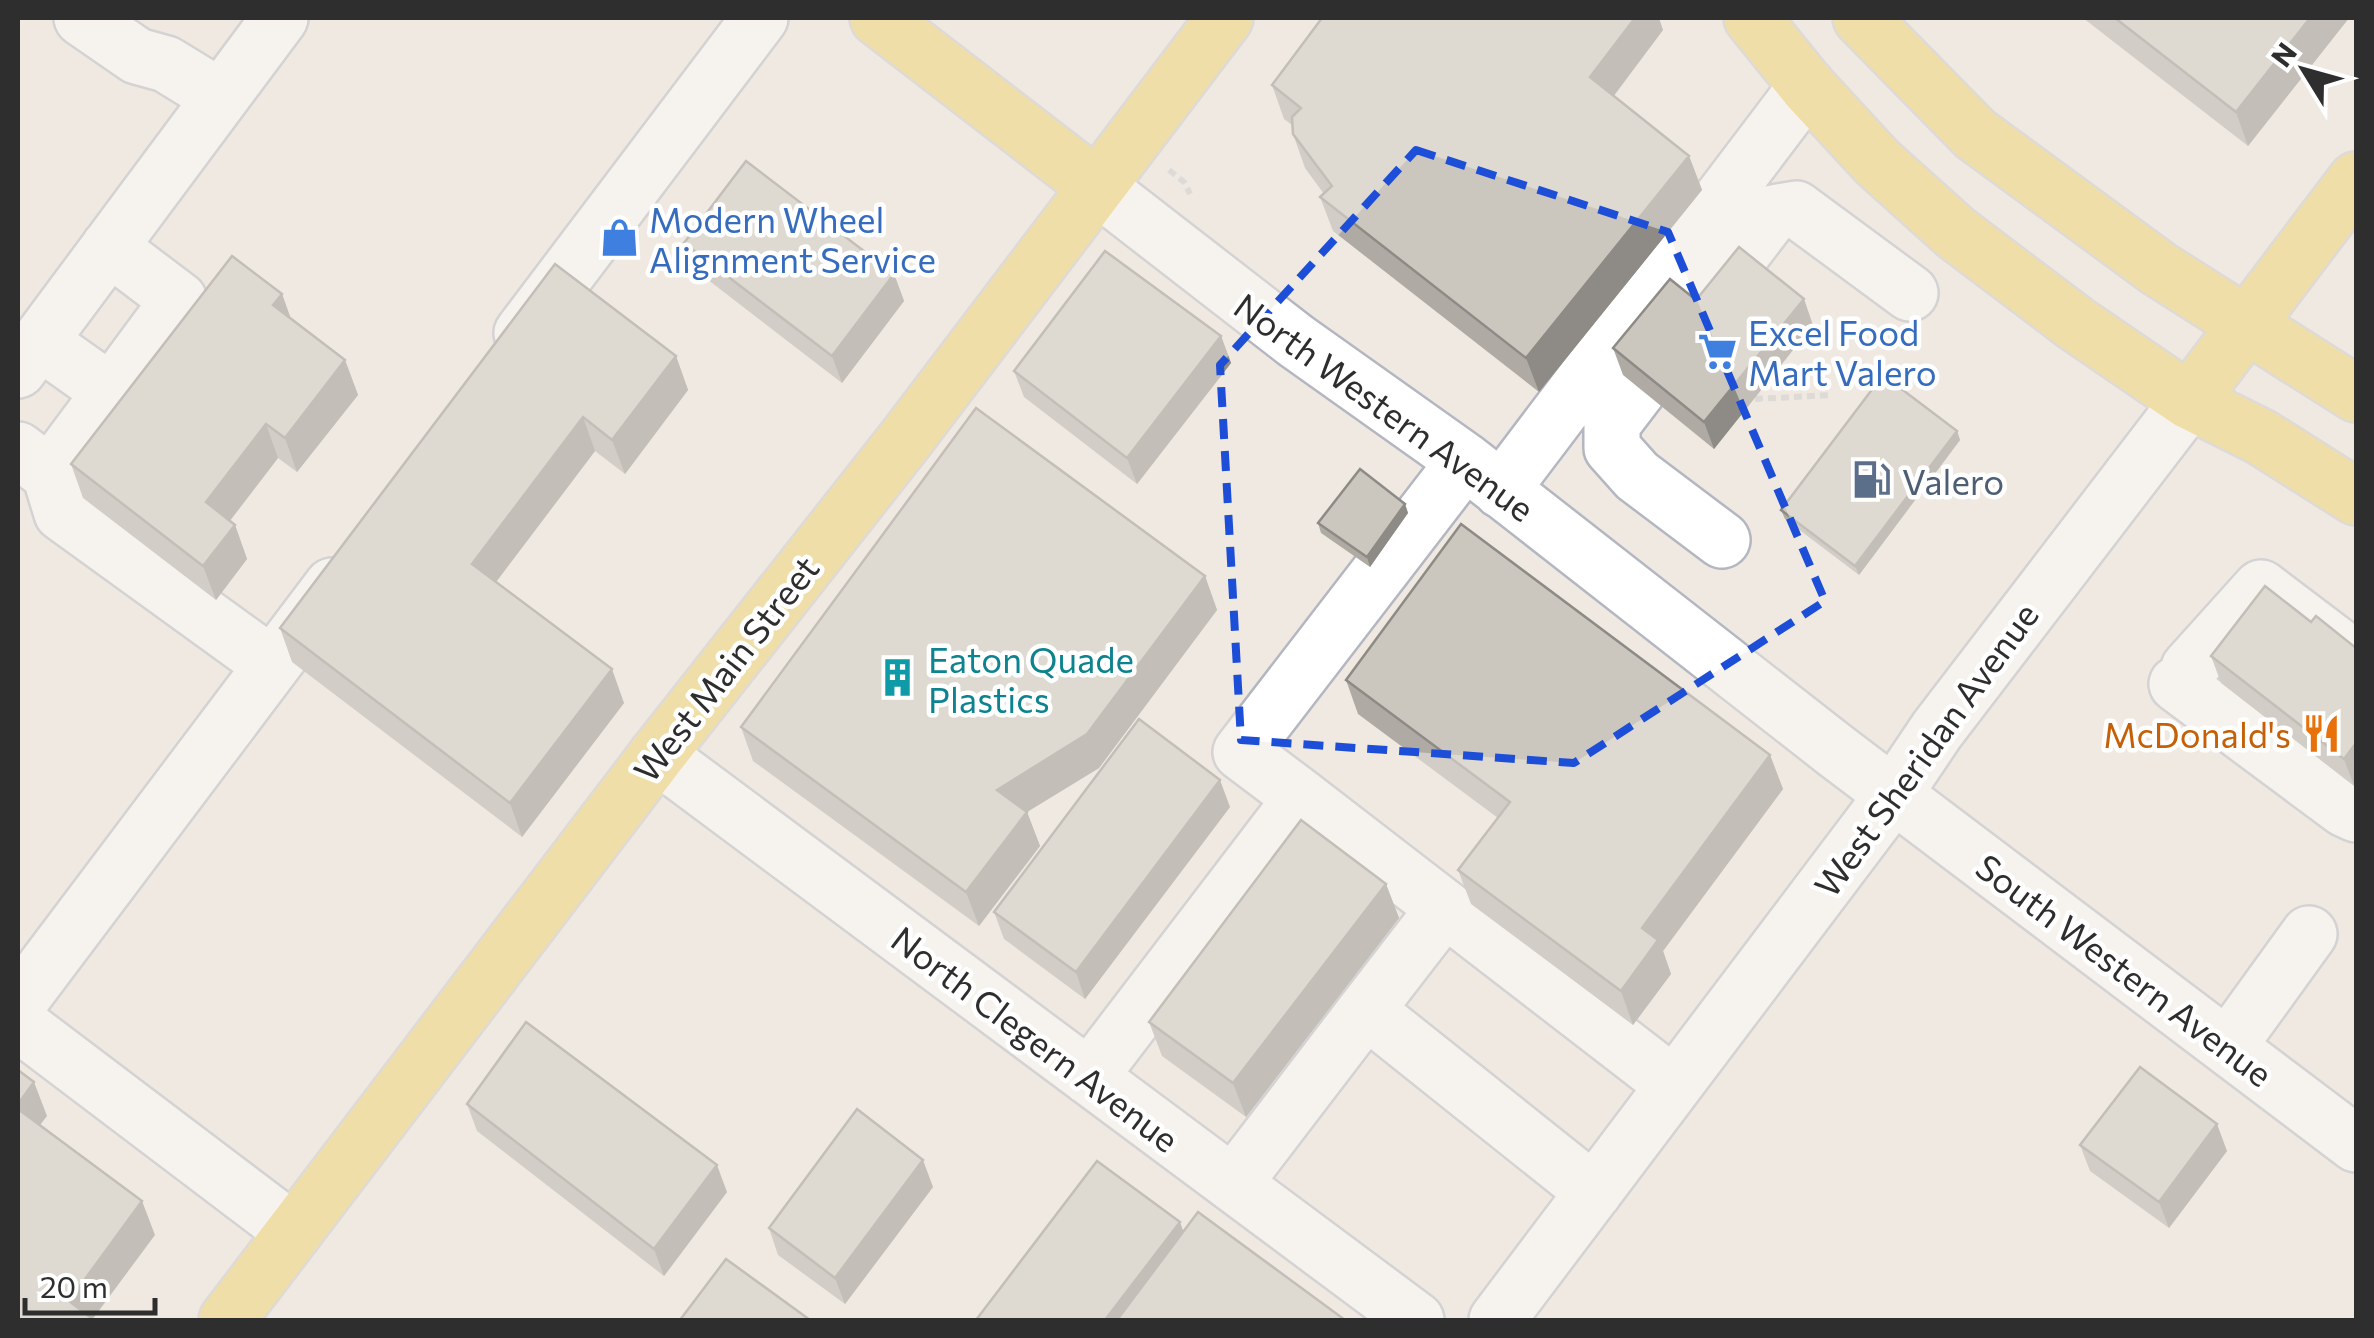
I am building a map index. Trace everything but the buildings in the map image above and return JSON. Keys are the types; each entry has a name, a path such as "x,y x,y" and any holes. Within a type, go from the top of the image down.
{"main road":[{"name":"North Western Avenue","path":"878,18 1096,186"},
{"name":"West Main Street","path":"227,1320 656,755 905,440 1225,18"},
{"path":"1752,18 1876,162 1956,233 2075,323 2190,402 2260,437 2356,498"},
{"path":"1861,18 1975,134 2158,269 2356,394"},
{"name":"West Sheridan Avenue","path":"2190,402 2356,180"}],"street":[{"path":"82,18 137,56 166,64 220,97"},
{"path":"498,365 760,18"},
{"path":"111,392 28,355 277,19"},
{"path":"1674,1085 1241,752 1483,475 1807,86"},
{"name":"North Western Avenue","path":"1096,186 1296,342 1483,475 1894,794"},
{"path":"1722,540 1637,476 1612,448 1612,424 1693,316 1773,214 1796,209 1910,294"},
{"path":"109,247 179,300 111,392 34,462 62,512 272,664"},
{"name":"West Sheridan Avenue","path":"1497,1320 1894,794 2035,599 2190,402"},
{"path":"18,1002 356,554"},
{"path":"2356,660 2260,588 2183,676 2356,814"},
{"name":"North Clegern Avenue","path":"656,755 1416,1320"},
{"name":"South Western Avenue","path":"1894,794 2356,1144"},
{"path":"1089,1077 1302,798"},
{"path":"1233,1184 1444,909"},
{"path":"2228,1046 2308,934"},
{"path":"1366,1010 1594,1192"},
{"path":"18,1024 294,1232"}],"path":[{"path":"1755,398 1832,396"}],"highlighted area":[{"path":"1416,150 1668,232 1825,601 1574,763 1241,740 1220,365"}],"place":[{"name":"Modern Wheel Alignment Service","path":"619,238"},
{"name":"Excel Food Mart Valero","path":"1718,351"},
{"name":"Valero","path":"1872,480"},
{"name":"Eaton Quade Plastics","path":"898,678"},
{"name":"McDonald's","path":"2321,733"}]}
